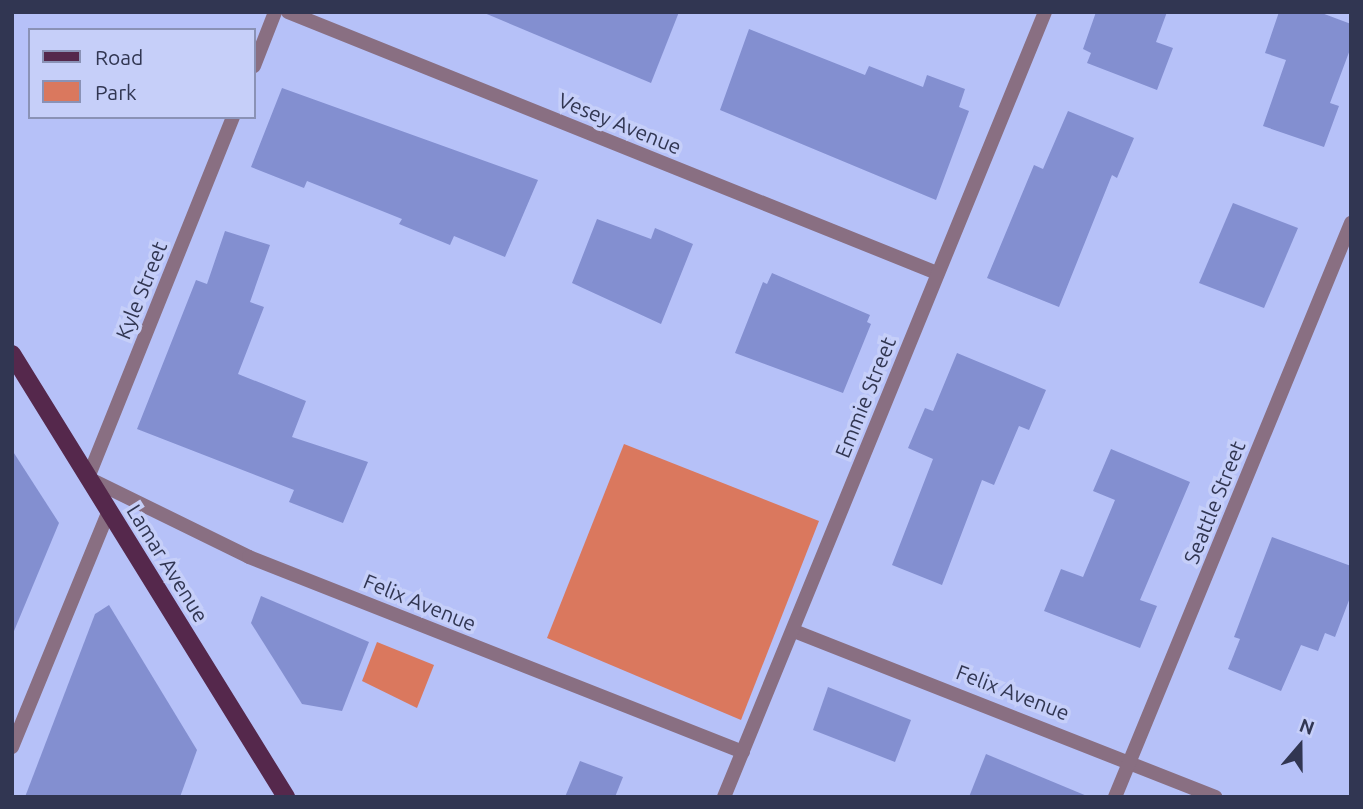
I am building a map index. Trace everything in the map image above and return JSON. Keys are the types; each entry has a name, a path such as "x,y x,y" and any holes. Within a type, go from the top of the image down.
{"main road":[{"name":"Lamar Avenue","path":"12,354 286,797"}],"street":[{"path":"256,61 275,12"},
{"name":"Vesey Avenue","path":"288,12 937,273"},
{"name":"Emmie Street","path":"724,797 1045,12"},
{"name":"Kyle Street","path":"88,478 232,119"},
{"name":"Seattle Street","path":"1115,797 1351,223"},
{"name":"Felix Avenue","path":"88,478 248,558 743,752"},
{"path":"12,747 109,511"},
{"name":"Felix Avenue","path":"794,631 1130,761 1215,797"}],"green space":[{"path":"624,444 819,521 741,720 547,638"},
{"path":"377,642 434,665 417,708 362,681"}],"building":[{"path":"482,12 679,12 651,83"},
{"path":"1096,12 1167,12 1156,42 1173,48 1157,90 1087,63 1091,53 1083,49"},
{"path":"1279,12 1319,12 1351,24 1351,47 1330,103 1339,106 1324,147 1263,126 1286,60 1265,53"},
{"path":"749,29 865,75 869,66 923,87 927,75 965,89 959,107 969,111 936,200 720,110"},
{"path":"282,88 538,180 505,257 454,236 450,245 399,224 402,219 307,181 304,188 251,167"},
{"path":"1068,111 1134,138 1117,178 1112,175 1059,307 987,278 1034,165 1043,169"},
{"path":"1233,203 1298,228 1264,308 1199,283"},
{"path":"597,219 651,239 655,228 693,244 661,324 572,283"},
{"path":"225,231 270,245 250,302 264,307 238,374 306,401 292,437 368,462 343,523 289,502 294,490 137,429 196,280 207,284"},
{"path":"772,273 870,315 867,322 871,324 843,393 735,353 763,282 767,284"},
{"path":"957,353 1046,390 1029,430 1019,426 994,485 982,480 942,585 892,565 933,459 908,448 925,408 933,411"},
{"path":"1111,449 1190,482 1140,600 1157,606 1140,648 1044,611 1061,569 1083,577 1115,500 1093,491"},
{"path":"12,450 59,523 14,631 12,631"},
{"path":"1272,537 1351,566 1351,595 1335,637 1325,633 1318,651 1301,645 1281,691 1228,669 1240,639 1234,637"},
{"path":"261,596 369,642 342,711 302,704 251,623"},
{"path":"109,605 197,750 180,797 25,797 95,614"},
{"path":"828,687 911,720 895,762 813,730"},
{"path":"986,754 1087,796 1087,797 969,797"},
{"path":"580,761 623,777 615,797 565,797"}]}
